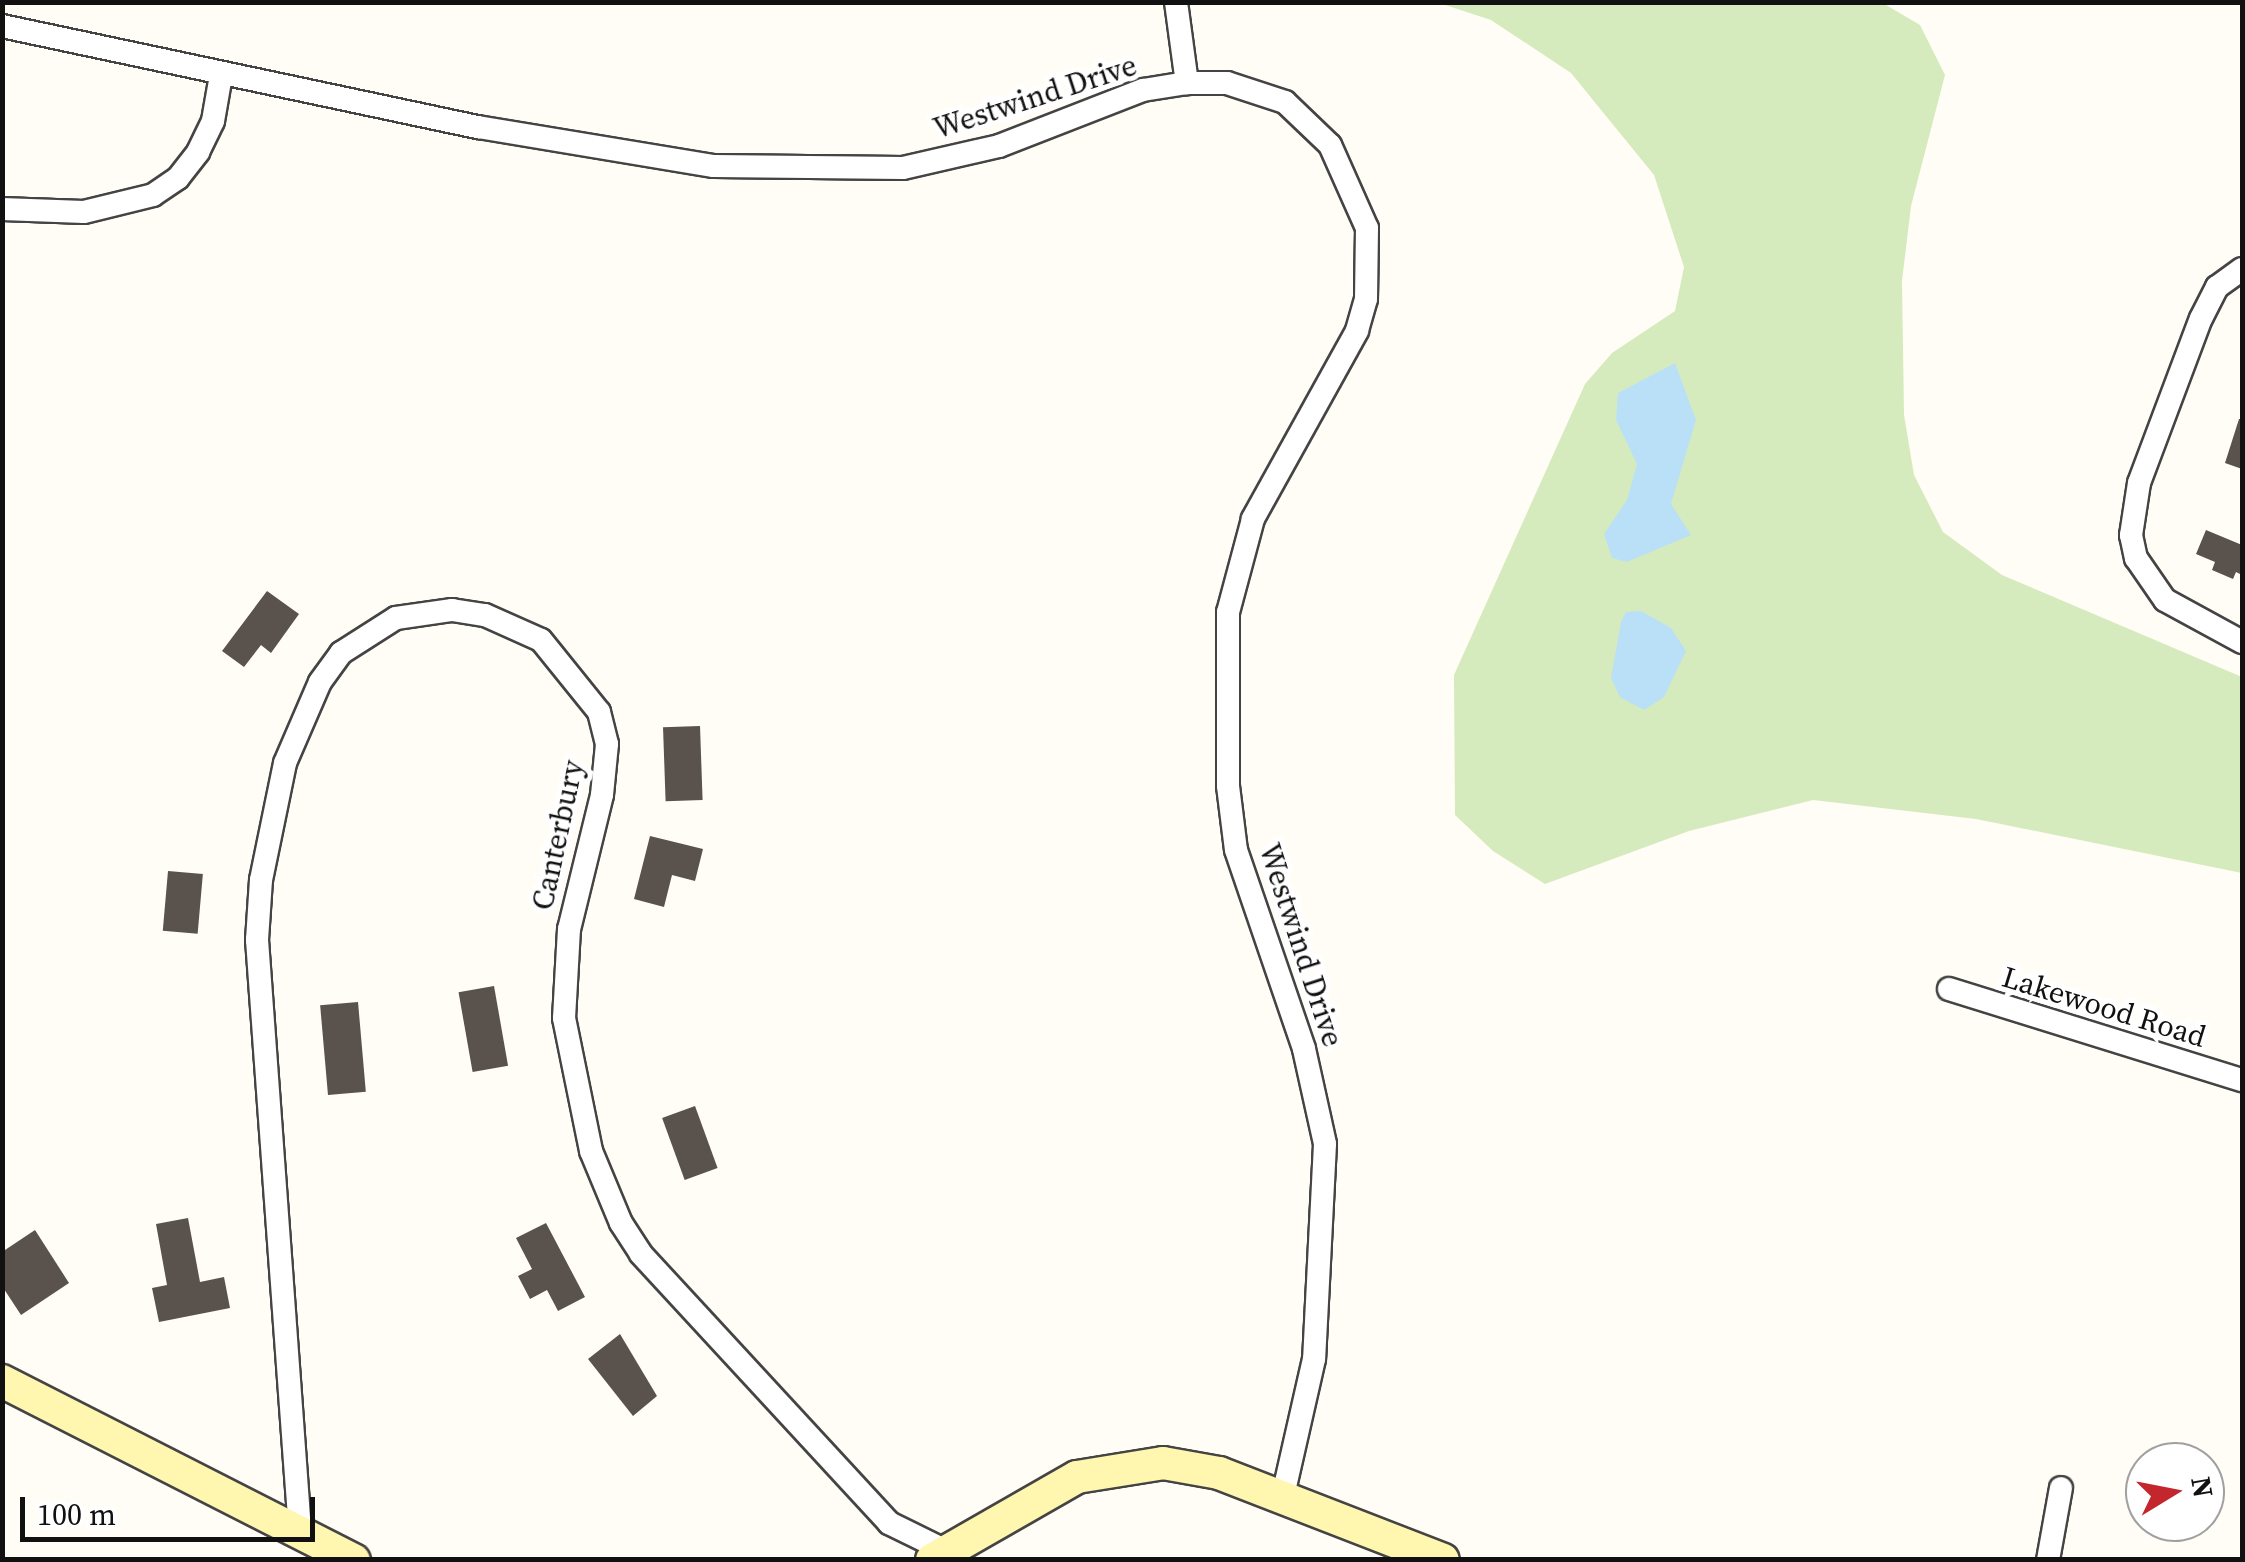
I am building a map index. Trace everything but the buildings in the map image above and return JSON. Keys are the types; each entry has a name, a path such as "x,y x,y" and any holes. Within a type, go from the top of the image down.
{"street":[{"path":"1176,2 1188,83"},
{"name":"Westwind Drive","path":"2,26 221,75 714,166 848,171 953,158 1143,90 1188,83 1226,82 1285,102 1330,144 1367,228 1366,299 1357,332 1253,519 1228,612 1228,786 1236,850 1304,1049 1326,1144 1314,1359 1283,1496"},
{"path":"2,209 84,212 153,195 198,152 213,121 221,75"},
{"path":"2242,269 2217,287 2200,318 2139,484 2131,535 2136,558 2165,600 2242,642"},
{"name":"Canterbury","path":"300,1531 258,959 260,880 286,764 340,652 396,618 452,610 485,614 541,640 600,712 607,744 602,795 569,929 564,1018 591,1150 621,1223 641,1254 889,1523 938,1555"},
{"name":"Lakewood Road","path":"1949,989 2242,1080"},
{"path":"2,1382 354,1560"},
{"path":"938,1555 1077,1477 1104,1469 1163,1463 1218,1473 1443,1560"},
{"path":"2048,1560 2061,1488"}],"green space":[{"path":"1881,2 1920,25 1945,75 1911,206 1902,281 1904,415 1914,475 1943,532 2002,575 2242,677 2242,873 1976,819 1813,800 1689,831 1545,884 1493,851 1455,815 1454,675 1585,384 1612,353 1675,311 1684,267 1654,175 1571,73 1491,20 1439,3"}],"water":[{"path":"1675,363 1696,420 1671,504 1691,535 1627,562 1612,558 1604,534 1627,500 1637,464 1616,420 1618,393"},
{"path":"1641,611 1671,628 1686,651 1664,697 1644,710 1620,697 1611,678 1621,622 1626,612"}]}
